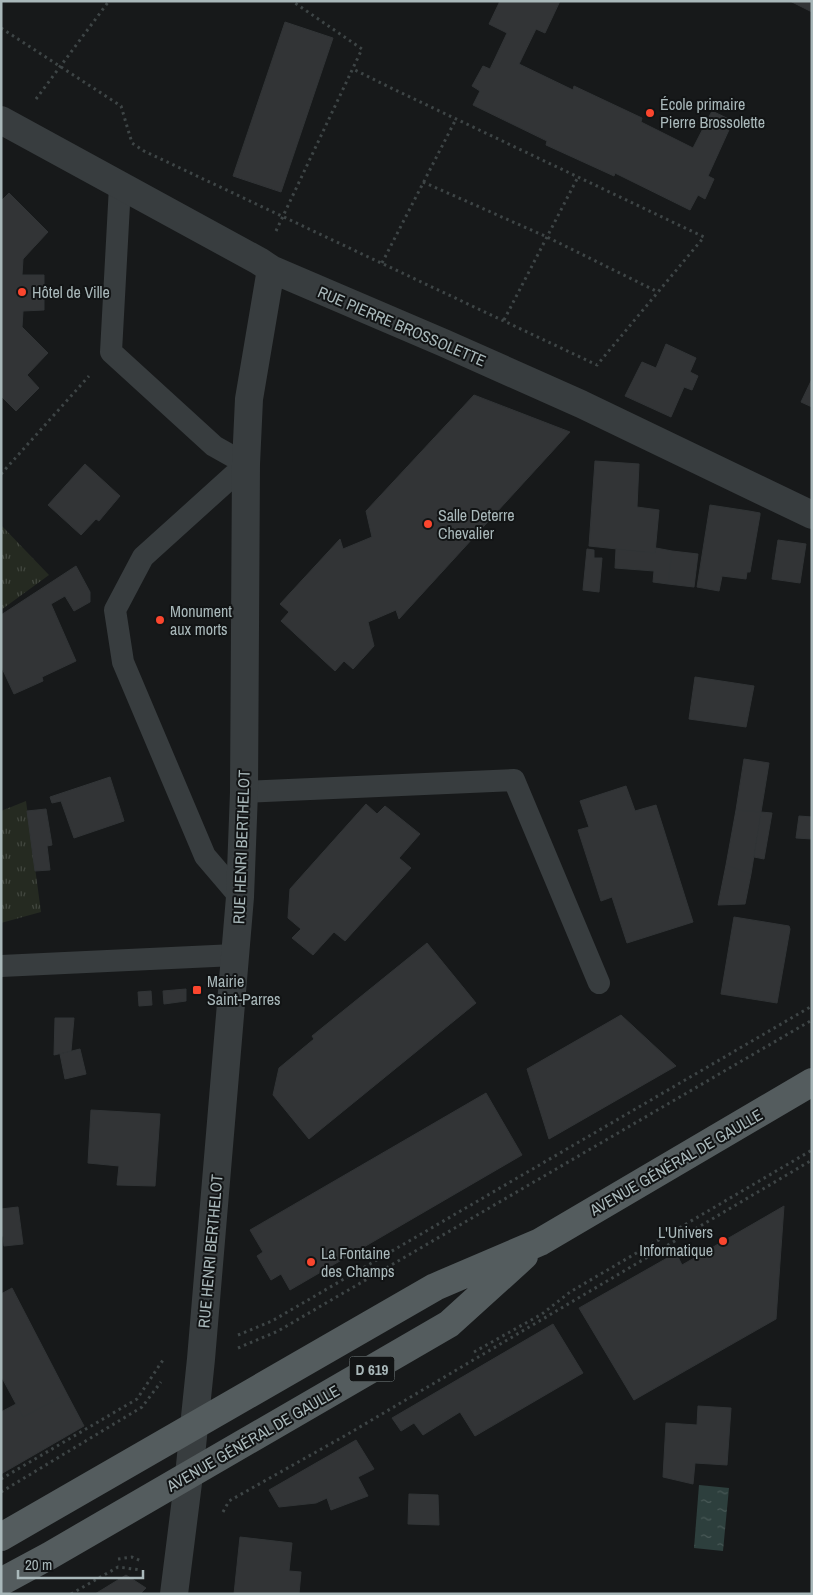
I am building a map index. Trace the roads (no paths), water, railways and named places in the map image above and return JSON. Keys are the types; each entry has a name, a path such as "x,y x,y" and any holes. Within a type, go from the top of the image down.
{"main road":[{"name":"AVENUE GÉNÉRAL DE GAULLE","path":"1,1537 435,1287 540,1242 812,1082"},
{"name":"AVENUE GÉNÉRAL DE GAULLE","path":"1,1582 449,1324 540,1242"}],"street":[{"name":"RUE PIERRE BROSSOLETTE","path":"8,124 260,261 270,269 573,400 812,515"},
{"name":"RUE HENRI BERTHELOT","path":"174,1594 194,1426 240,897 244,792 246,464 249,399 270,269"}],"lane":[{"path":"120,186 111,352 214,446 246,464 143,557 115,610 123,662 205,856 240,897"},
{"path":"244,792 514,780 599,984"},
{"path":"1,966 235,955"}],"water":[{"path":"699,1485 729,1488 723,1551 694,1548"}],"place":[{"name":"École primaire Pierre Brossolette","path":"650,113"},
{"name":"Hôtel de Ville","path":"22,292"},
{"name":"Salle Deterre Chevalier","path":"428,524"},
{"name":"Monument aux morts","path":"160,620"},
{"name":"Mairie Saint-Parres","path":"197,990"},
{"name":"L'Univers Informatique","path":"723,1241"},
{"name":"La Fontaine des Champs","path":"311,1262"}]}
